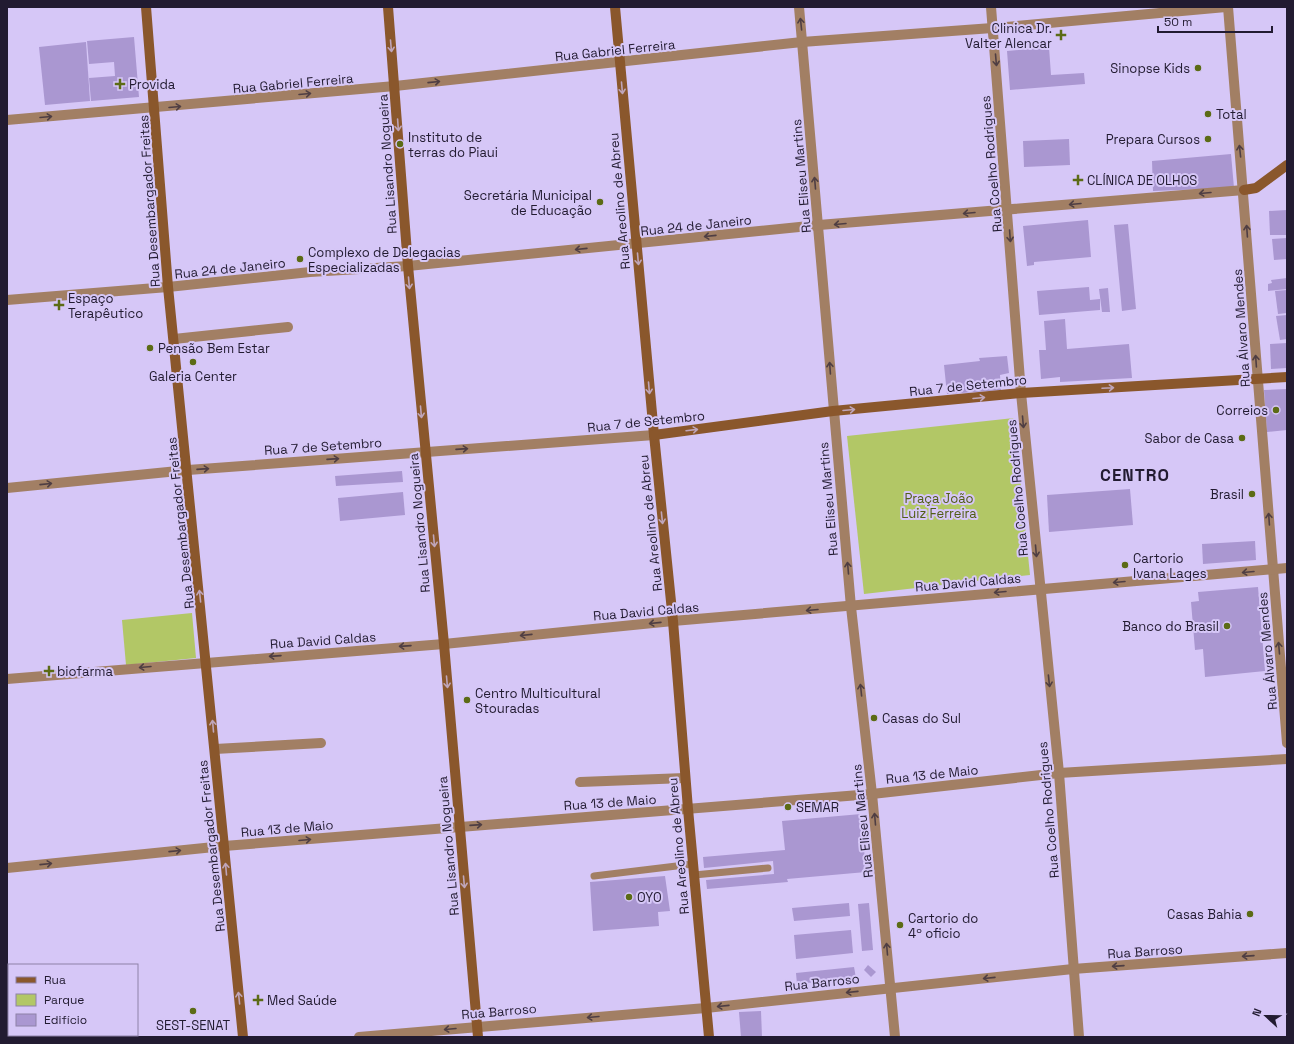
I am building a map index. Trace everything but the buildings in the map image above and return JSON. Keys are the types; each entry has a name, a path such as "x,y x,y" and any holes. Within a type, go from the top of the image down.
{"street":[{"name":"Rua Desembargador Freitas","path":"146,7 168,287 188,470 243,1037"},
{"name":"Rua Lisandro Nogueira","path":"388,7 408,266 444,644 478,1037"},
{"name":"Rua Areolino de Abreu","path":"615,7 654,435 673,621 685,778 709,1037"},
{"name":"Rua Eliseu Martins","path":"799,7 851,606 872,794 895,1037"},
{"name":"Rua Coelho Rodrigues","path":"991,7 1008,210 1021,393 1039,589 1059,773 1079,1037"},
{"name":"Rua Gabriel Ferreira","path":"7,120 395,86 620,63 802,42 993,28 1227,7"},
{"name":"Rua Álvaro Mendes","path":"1227,7 1231,66 1244,190 1287,743"},
{"path":"1244,190 1256,188 1287,165"},
{"name":"Rua 24 de Janeiro","path":"7,300 168,287 310,272 408,266 819,225 1244,190"},
{"path":"174,339 288,327"},
{"name":"Rua 7 de Setembro","path":"7,488 188,470 654,435 833,411 1021,393 1287,377"},
{"name":"Rua David Caldas","path":"7,679 444,644 673,621 1287,568"},
{"path":"215,749 321,743"},
{"name":"Rua 13 de Maio","path":"7,868 224,846 872,794 1059,773 1287,759"},
{"path":"580,782 685,778"},
{"name":"Rua Barroso","path":"359,1037 706,1008 891,987 1073,970 1287,954"}],"lane":[{"path":"594,876 693,864"},
{"path":"694,875 768,868"}],"green space":[{"name":"Praça João Luiz Ferreira","path":"1014,418 1030,575 864,594 847,436"},
{"path":"192,613 196,658 126,665 122,620"}],"place":[{"name":"Clinica Dr. Valter Alencar","path":"1061,35"},
{"name":"Sinopse Kids","path":"1198,68"},
{"name":"Provida","path":"120,84"},
{"name":"Total","path":"1208,114"},
{"name":"Prepara Cursos","path":"1208,139"},
{"name":"Instituto de terras do Piaui","path":"400,144"},
{"name":"CLÍNICA DE OLHOS","path":"1078,180"},
{"name":"Secretária Municipal de Educação","path":"600,202"},
{"name":"Complexo de Delegacias Especializadas","path":"300,259"},
{"name":"Espaço Terapêutico","path":"59,305"},
{"name":"Pensão Bem Estar","path":"150,348"},
{"name":"Galeria Center","path":"193,362"},
{"name":"Correios","path":"1276,410"},
{"name":"Sabor de Casa","path":"1242,438"},
{"name":"Brasil","path":"1252,494"},
{"name":"Cartorio Ivana Lages","path":"1125,565"},
{"name":"Banco do Brasil","path":"1227,626"},
{"name":"biofarma","path":"49,671"},
{"name":"Centro Multicultural Stouradas","path":"467,700"},
{"name":"Casas do Sul","path":"874,718"},
{"name":"SEMAR","path":"788,807"},
{"name":"OYO","path":"629,897"},
{"name":"Casas Bahia","path":"1250,914"},
{"name":"Cartorio do 4º oficio","path":"900,925"},
{"name":"Med Saúde","path":"258,1000"},
{"name":"SEST-SENAT","path":"193,1011"}],"district":[{"name":"CENTRO","path":"1135,475"}]}
